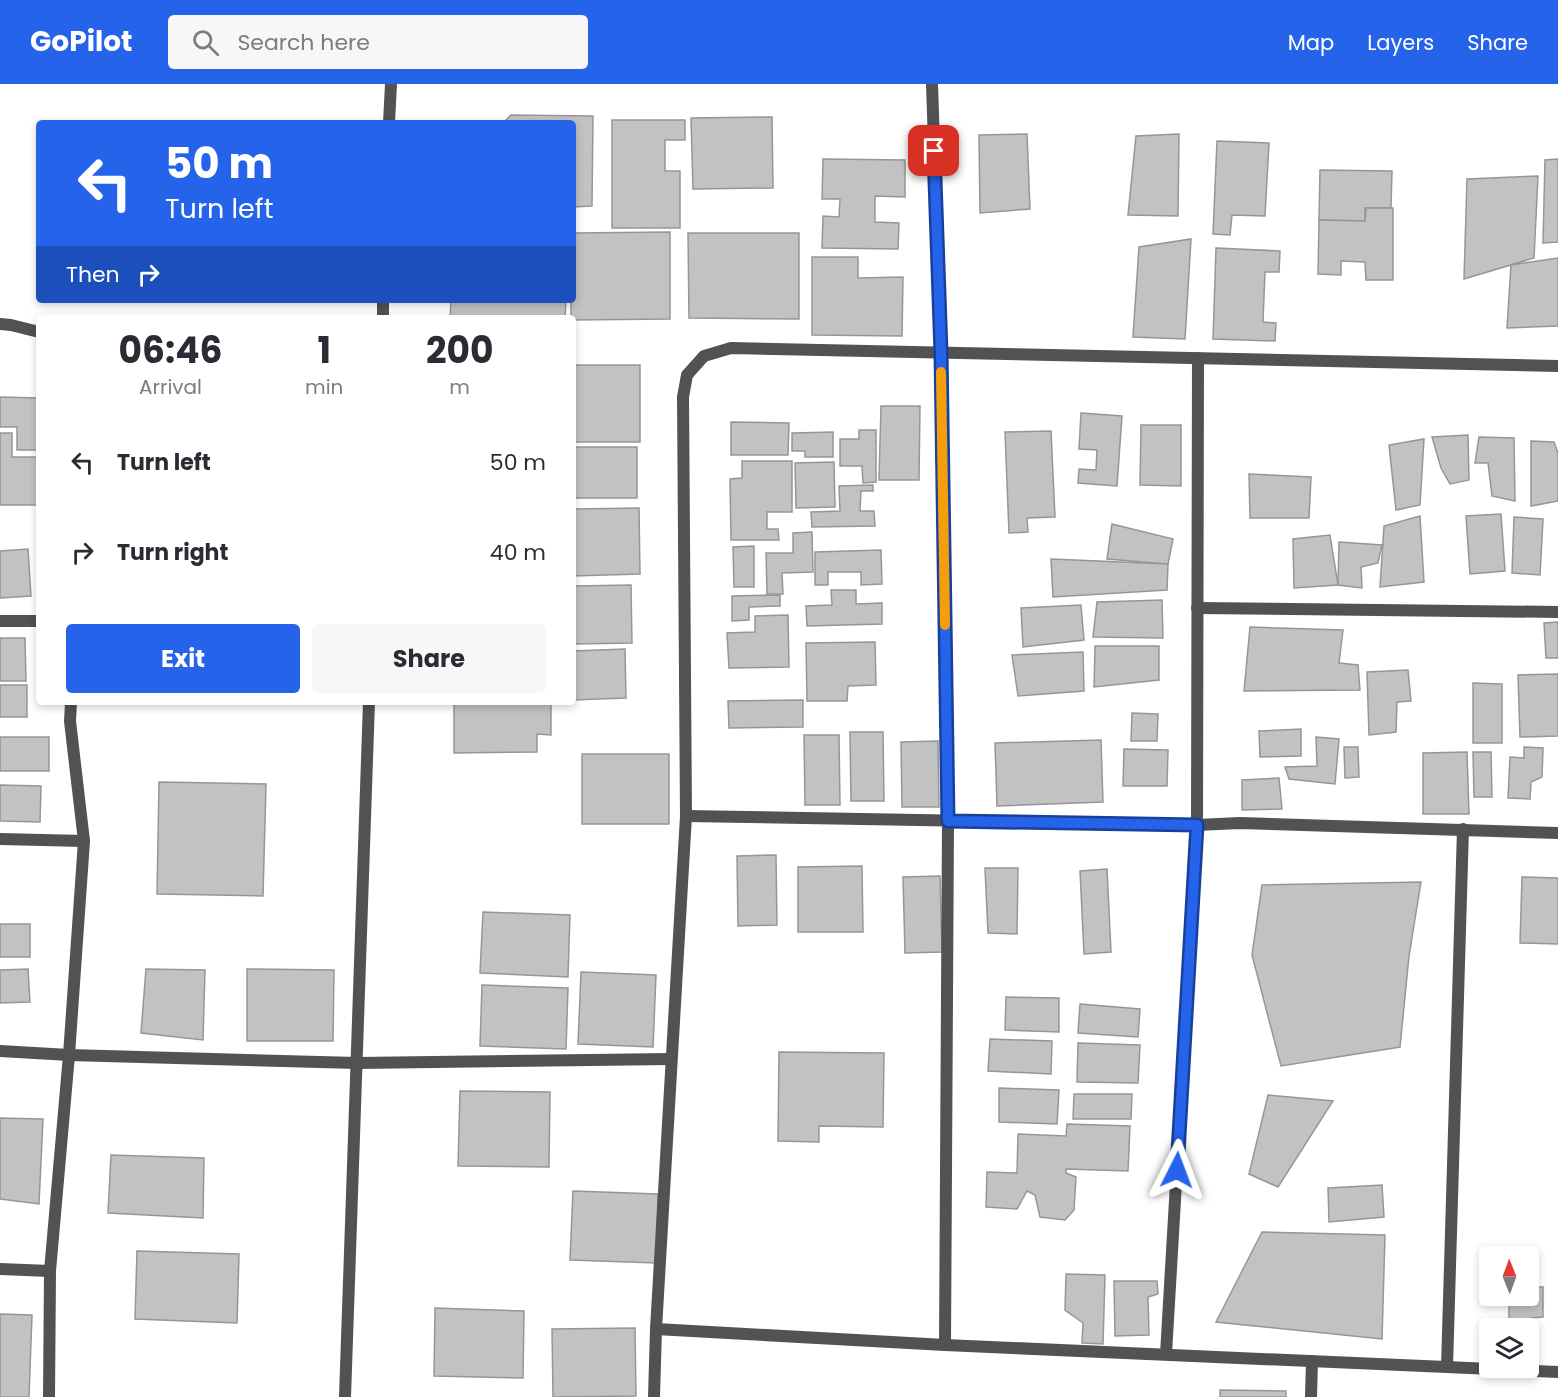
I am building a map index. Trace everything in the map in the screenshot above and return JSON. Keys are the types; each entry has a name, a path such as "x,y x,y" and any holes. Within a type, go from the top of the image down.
{"street":[{"path":"389,120 391,84"},
{"path":"932,84 941,353 948,821 945,1345"},
{"path":"0,324 36,331"},
{"path":"654,1397 686,816 682,397 687,375 704,356 731,348 1558,366"},
{"path":"1166,1354 1197,825 1198,358"},
{"path":"1197,608 1558,612"},
{"path":"0,621 36,621"},
{"path":"49,1397 50,1271 69,1055 84,841 70,721 71,705"},
{"path":"345,1397 369,705"},
{"path":"686,816 1197,825 1240,823 1558,833"},
{"path":"1447,1367 1462,829"},
{"path":"0,839 84,841"},
{"path":"0,1051 357,1063 671,1059"},
{"path":"0,1269 50,1271"},
{"path":"656,1329 945,1345 1558,1372"},
{"path":"1311,1397 1312,1361"}],"building":[{"path":"511,115 593,116 592,206 576,207 576,120 506,120"},
{"path":"772,117 773,188 693,189 691,118"},
{"path":"612,120 685,120 685,140 665,140 665,171 680,171 680,228 612,228"},
{"path":"1027,134 1030,209 980,213 979,135"},
{"path":"1179,134 1178,216 1128,215 1136,136"},
{"path":"1217,141 1269,143 1265,216 1232,215 1230,235 1213,234"},
{"path":"823,159 905,160 905,197 875,196 875,222 899,223 898,249 822,248 823,216 839,217 840,199 822,199"},
{"path":"1558,159 1558,242 1543,243 1545,160"},
{"path":"1320,170 1392,171 1391,208 1365,208 1365,221 1319,220"},
{"path":"1538,176 1534,258 1464,279 1467,179"},
{"path":"1366,208 1393,208 1393,280 1366,280 1365,262 1341,261 1341,275 1318,274 1319,220 1365,221"},
{"path":"670,232 670,319 576,320 576,315 571,315 571,303 576,303 576,233"},
{"path":"688,233 799,233 799,319 689,318"},
{"path":"1191,239 1185,339 1133,337 1139,247"},
{"path":"1216,248 1280,251 1279,272 1265,272 1263,322 1276,323 1275,341 1213,339"},
{"path":"812,257 858,257 858,278 903,277 902,336 812,335"},
{"path":"1558,258 1558,326 1507,328 1511,265"},
{"path":"451,303 566,303 565,315 450,315"},
{"path":"576,365 640,365 640,442 576,442"},
{"path":"0,397 36,398 36,450 17,450 17,427 0,427"},
{"path":"881,406 920,406 919,480 879,480"},
{"path":"1081,413 1122,416 1117,486 1078,483 1079,469 1096,470 1097,450 1079,449"},
{"path":"731,422 789,423 788,455 731,455"},
{"path":"1141,425 1181,425 1181,486 1140,485"},
{"path":"859,430 876,430 876,482 863,483 862,466 840,466 840,439 859,439"},
{"path":"1051,431 1055,517 1027,518 1028,532 1009,533 1005,432"},
{"path":"833,432 833,457 805,457 805,451 792,451 792,433"},
{"path":"0,433 12,433 12,457 36,457 36,505 0,505"},
{"path":"1468,435 1469,480 1450,484 1441,468 1432,437"},
{"path":"1479,437 1514,438 1515,501 1492,496 1488,463 1475,463"},
{"path":"1424,439 1420,505 1396,510 1389,445"},
{"path":"1531,441 1554,442 1558,453 1558,501 1531,506"},
{"path":"576,447 637,447 637,498 576,498"},
{"path":"742,461 792,461 792,512 767,512 767,529 778,529 779,540 731,540 730,479 742,478"},
{"path":"834,462 835,507 796,508 795,463"},
{"path":"1249,474 1311,477 1309,518 1250,518"},
{"path":"873,485 873,491 861,491 860,511 874,511 875,526 812,527 811,512 840,511 839,486"},
{"path":"639,508 640,574 576,576 576,509"},
{"path":"1501,514 1505,571 1470,574 1466,516"},
{"path":"1420,516 1424,582 1380,587 1384,526"},
{"path":"1514,517 1543,519 1540,575 1512,573"},
{"path":"1112,524 1173,539 1168,564 1107,559"},
{"path":"812,532 813,572 782,573 783,594 767,594 766,553 793,553 793,533"},
{"path":"1330,535 1338,585 1294,588 1293,539"},
{"path":"1339,542 1382,545 1378,563 1361,567 1362,588 1338,585"},
{"path":"754,546 754,587 734,587 733,547"},
{"path":"28,549 31,596 0,598 0,551"},
{"path":"881,550 882,584 861,585 861,572 828,572 828,585 815,585 815,552"},
{"path":"1051,559 1168,564 1167,590 1053,597"},
{"path":"631,585 632,643 576,644 576,586"},
{"path":"831,590 856,590 856,604 882,603 882,624 807,626 806,606 832,605"},
{"path":"780,595 780,606 749,607 749,620 732,621 732,596"},
{"path":"1162,600 1163,638 1093,637 1097,602"},
{"path":"1081,605 1084,640 1023,647 1021,608"},
{"path":"788,615 789,667 729,668 727,633 755,632 755,616"},
{"path":"1558,622 1558,658 1546,658 1544,623"},
{"path":"1250,627 1343,630 1339,663 1358,665 1360,690 1244,691"},
{"path":"0,638 25,638 26,681 0,681"},
{"path":"875,642 876,685 848,686 847,701 807,701 806,643"},
{"path":"1095,646 1159,646 1159,680 1094,687"},
{"path":"625,649 626,698 576,700 576,651"},
{"path":"1083,652 1084,691 1018,696 1012,655"},
{"path":"1408,670 1411,701 1397,702 1396,732 1369,735 1367,672"},
{"path":"1558,674 1558,736 1520,737 1518,675"},
{"path":"1473,683 1502,684 1502,743 1473,743"},
{"path":"0,685 27,685 27,717 0,717"},
{"path":"803,700 803,727 729,728 728,701"},
{"path":"454,705 551,705 551,735 537,734 537,752 454,753"},
{"path":"1132,713 1158,714 1157,741 1131,741"},
{"path":"1301,729 1301,756 1260,757 1259,731"},
{"path":"850,732 883,732 884,801 851,801"},
{"path":"804,735 839,735 840,805 805,805"},
{"path":"0,737 49,737 49,771 0,771"},
{"path":"1316,737 1339,739 1335,784 1289,779 1285,767 1317,766"},
{"path":"1101,740 1103,802 997,806 995,743"},
{"path":"938,741 939,807 902,807 901,742"},
{"path":"1344,747 1358,747 1359,777 1345,778"},
{"path":"1524,747 1543,748 1542,777 1531,782 1530,799 1508,798 1510,757 1524,758"},
{"path":"1124,749 1168,750 1167,786 1123,786"},
{"path":"1467,752 1469,814 1423,814 1423,753"},
{"path":"1473,752 1491,752 1492,797 1474,797"},
{"path":"582,754 669,754 669,824 582,824"},
{"path":"1279,778 1282,809 1242,810 1242,780"},
{"path":"159,782 266,784 263,896 157,894"},
{"path":"0,785 41,786 40,822 0,821"},
{"path":"776,855 777,925 738,926 737,856"},
{"path":"862,866 863,932 798,932 798,867"},
{"path":"985,868 1018,868 1017,934 988,933"},
{"path":"1107,869 1111,952 1084,954 1080,871"},
{"path":"940,876 942,952 905,953 903,877"},
{"path":"1522,877 1558,878 1558,944 1520,943"},
{"path":"1421,882 1409,956 1400,1047 1281,1066 1252,955 1262,885"},
{"path":"483,912 570,915 568,977 480,973"},
{"path":"0,924 30,924 30,957 0,957"},
{"path":"28,969 30,1002 0,1003 0,970"},
{"path":"146,969 205,970 203,1040 141,1033"},
{"path":"247,969 334,970 333,1041 247,1041"},
{"path":"581,972 656,975 653,1047 578,1044"},
{"path":"482,985 568,988 566,1049 480,1046"},
{"path":"1006,997 1059,998 1059,1032 1005,1030"},
{"path":"1080,1004 1140,1009 1138,1037 1078,1033"},
{"path":"990,1039 1052,1041 1051,1074 988,1071"},
{"path":"1078,1043 1140,1045 1138,1083 1077,1082"},
{"path":"779,1052 884,1053 883,1127 819,1126 819,1142 778,1141"},
{"path":"999,1088 1059,1090 1057,1124 999,1122"},
{"path":"460,1091 550,1092 549,1167 458,1166"},
{"path":"1074,1094 1132,1094 1131,1119 1073,1119"},
{"path":"1268,1095 1333,1101 1278,1187 1249,1174"},
{"path":"0,1118 43,1119 39,1204 0,1199"},
{"path":"1067,1124 1130,1126 1128,1171 1066,1169 1066,1173 1076,1177 1074,1210 1065,1220 1040,1217 1035,1195 1027,1191 1017,1209 986,1207 987,1172 1017,1173 1018,1134 1066,1136"},
{"path":"111,1155 204,1158 203,1218 108,1213"},
{"path":"1382,1185 1384,1217 1329,1222 1328,1188"},
{"path":"573,1191 658,1194 656,1263 570,1260"},
{"path":"1262,1232 1385,1235 1382,1339 1216,1322"},
{"path":"137,1251 239,1254 237,1323 135,1319"},
{"path":"1066,1274 1105,1275 1103,1344 1082,1343 1083,1323 1065,1310"},
{"path":"1114,1281 1157,1281 1158,1294 1148,1297 1149,1335 1115,1336"},
{"path":"1539,1287 1543,1287 1543,1317 1509,1318 1509,1306 1539,1306"},
{"path":"435,1308 524,1311 523,1378 434,1376"},
{"path":"0,1314 32,1315 29,1397 0,1397"},
{"path":"635,1328 636,1396 553,1397 552,1329"},
{"path":"1220,1390 1286,1391 1286,1397 1220,1397"}],"slow traffic":[{"path":"941,372 945,625"}],"route":[{"path":"934,151 941,353 948,821 1197,825 1177,1170"}]}
